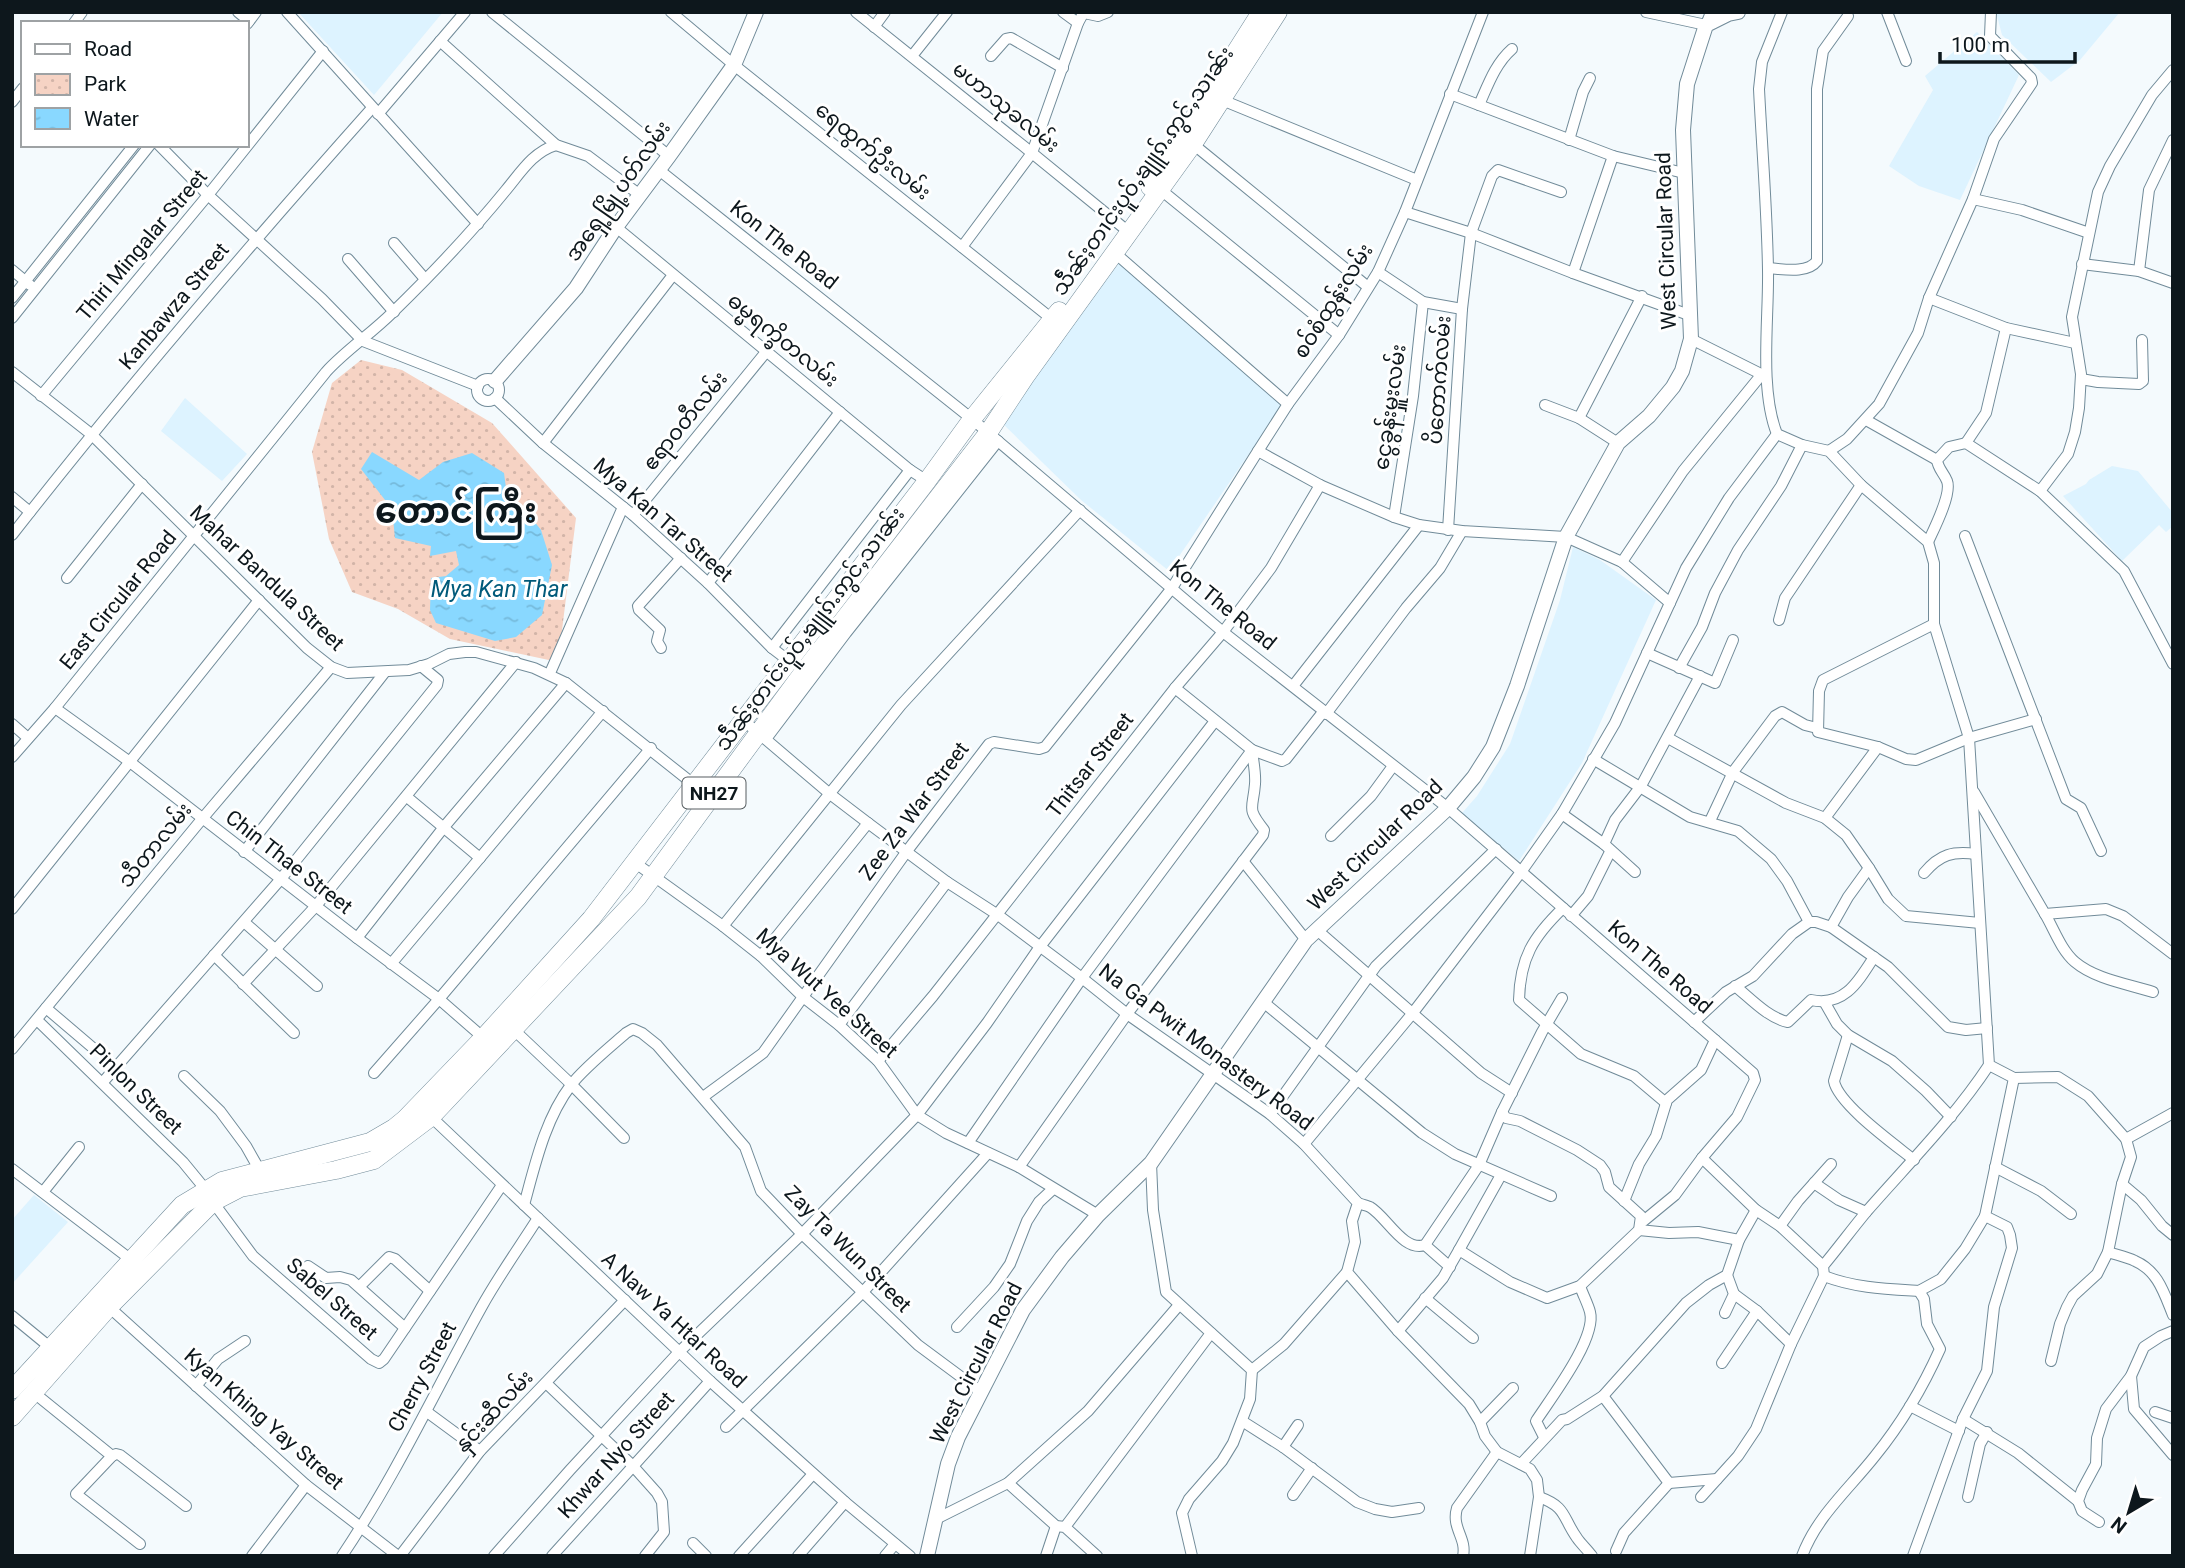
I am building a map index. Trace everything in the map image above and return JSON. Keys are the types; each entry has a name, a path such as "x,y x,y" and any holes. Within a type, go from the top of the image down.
{"highway":[{"name":"သဵႅၼ်ႈတၢင်းပူဝ်ႇၶျူၵ်ႉဢွင်ႇသၢၼ်း","path":"490,1044 514,1030 638,897 711,798 762,736 804,671 993,437 1024,377 1115,253 1141,200 1261,12"},
{"name":"သဵႅၼ်ႈတၢင်းပူဝ်ႇၶျူၵ်ႉဢွင်ႇသၢၼ်း","path":"209,1196 374,1160 490,1044 591,919 927,481 972,418 1161,190 1278,12"},
{"name":"သဵႅၼ်ႈတၢင်းပူဝ်ႇၶျူၵ်ႉဢွင်ႇသၢၼ်း","path":"12,1390 51,1348 222,1181 259,1169 370,1142 425,1111"},
{"name":"သဵႅၼ်ႈတၢင်းပူဝ်ႇၶျူၵ်ႉဢွင်ႇသၢၼ်း","path":"12,1417 109,1307 137,1265"}],"street":[{"path":"287,12 478,224"},
{"name":"Kanbawza Street","path":"12,535 91,434 256,239 465,12"},
{"path":"492,12 669,156"},
{"name":"ရေထွက်ဦးလမ်း","path":"671,12 1052,320"},
{"name":"အရှေ့မြို့ပတ်လမ်း","path":"495,382 576,288 616,227 734,65 756,12"},
{"name":"မဟာသုခလမ်း","path":"856,12 1126,230"},
{"path":"874,27 885,12"},
{"path":"912,56 947,12"},
{"path":"1063,12 1082,16 1098,16 1108,12"},
{"name":"စဝ်စံထွန်းလမ်း","path":"1172,589 1288,404 1339,335 1378,272 1405,212 1483,12"},
{"path":"1648,13 1708,19 1738,12"},
{"path":"1701,1497 1738,1456 1756,1429 1824,1271 1866,1212 1951,1117 1989,1065 1969,738 1934,624 1934,563 1928,542 1861,485 1829,451 1801,445 1777,434 1770,417 1764,376 1768,268 1759,89 1762,62 1782,12"},
{"path":"1887,12 1906,61"},
{"path":"1829,451 1847,439 1879,404 1918,333 1929,298 1973,199 1994,139 2032,83 2031,78 1990,36 1991,12"},
{"path":"239,13 251,19"},
{"path":"962,247 1032,153 1082,16"},
{"path":"1768,268 1807,269 1817,261 1817,89 1823,51 1848,16"},
{"name":"West Circular Road","path":"927,1556 948,1464 958,1437 1023,1310 1047,1275 1098,1214 1151,1163 1262,1001 1311,935 1448,808 1474,777 1493,747 1517,686 1566,537 1618,443 1649,416 1673,387 1682,371 1691,339 1683,130 1688,84 1708,19"},
{"path":"991,55 1006,39 1011,38 1063,68"},
{"path":"440,41 556,145 588,156 640,195"},
{"path":"1479,105 1491,77 1504,56 1512,49"},
{"name":"Thiri Mingalar Street","path":"248,145 323,51"},
{"path":"2040,491 2068,454 2079,408 2081,379 2072,317 2098,192 2110,166 2152,95 2173,70"},
{"path":"1569,139 1590,78"},
{"path":"1450,94 1613,156 1684,173"},
{"path":"1222,100 1417,180"},
{"path":"2139,271 2149,190 2173,140"},
{"path":"1193,144 1368,287"},
{"name":"East Circular Road","path":"12,757 55,708 326,372 343,353 363,341 394,312 478,224 531,160 543,149 556,145"},
{"path":"12,298 132,147"},
{"path":"12,318 148,147"},
{"name":"Mya Kan Tar Street","path":"161,147 363,341 478,386 478,393 482,398 489,401 495,398 543,443 633,515 681,558 772,648 804,671"},
{"name":"Thiri Mingalar Street","path":"41,396 246,147"},
{"path":"1573,273 1613,156"},
{"name":"Kon The Road","path":"659,170 972,418 1223,632 1448,808 1756,1077 1737,1118 1702,1158"},
{"name":"ပိတောက်လမ်း","path":"1448,530 1462,309 1471,233 1492,176 1498,170 1561,192"},
{"path":"1161,190 1339,335"},
{"path":"1973,199 2022,210 2089,233"},
{"path":"1405,212 1471,233 1689,315"},
{"name":"ဓမ္မရက္ခိတလမ်း","path":"616,227 910,470 927,481"},
{"path":"394,243 425,279"},
{"path":"1115,253 1288,404"},
{"path":"348,259 394,312"},
{"path":"2082,264 2139,271 2173,283"},
{"path":"12,270 35,289"},
{"path":"1378,272 1423,302 1462,309"},
{"path":"543,443 673,275"},
{"path":"1579,418 1642,296"},
{"path":"1929,298 2006,328 2075,343"},
{"name":"ငွေခွန်းမှူးလမ်း","path":"1394,517 1413,396 1423,302"},
{"path":"1937,460 1949,447 1966,443 1986,413 2006,328"},
{"path":"1691,339 1764,376"},
{"path":"2081,379 2139,384 2143,381 2142,340"},
{"name":"ဧရာဝတီလမ်း","path":"633,515 766,352"},
{"name":"Mahar Bandula Street","path":"12,372 91,434 307,648 331,667 347,673 409,670 449,654 476,652 550,673 651,748 711,798"},
{"path":"1622,562 1683,471 1764,376"},
{"path":"478,386 485,379 495,382 499,392 495,398"},
{"path":"1545,405 1579,418 1618,443"},
{"path":"708,583 840,412"},
{"path":"1866,420 1937,460 1939,470 1947,480 1948,490 1928,542"},
{"path":"1304,1144 1412,1014 1562,814 1615,723 1686,568 1729,498 1777,434"},
{"path":"762,736 846,632 993,437"},
{"path":"1966,443 2040,491 2124,571 2173,664"},
{"path":"1679,668 1702,627 1715,593 1738,550 1781,486 1801,445"},
{"path":"1258,451 1320,485 1394,517 1419,524 1448,530 1566,537 1622,562 1670,603"},
{"path":"772,648 910,470"},
{"path":"67,578 142,484"},
{"name":"Thitsar Street","path":"878,1061 998,915 1175,688 1223,632 1271,568 1320,485"},
{"path":"1780,621 1785,598 1861,485"},
{"path":"12,497 30,512"},
{"path":"550,673 623,507"},
{"path":"723,926 901,705 1080,510"},
{"path":"1293,686 1419,524"},
{"path":"1175,688 1252,750 1282,761 1286,759 1440,568 1462,531"},
{"path":"1965,536 2066,799 2081,807 2101,852"},
{"path":"661,649 657,641 660,631 638,606 681,558"},
{"name":"Zee Za War Street","path":"703,1097 763,1052 907,851 989,744 994,742 1045,747 1172,589"},
{"path":"12,909 258,600"},
{"path":"1934,624 1823,680 1819,691 1818,733 1878,747 1906,760 1916,760 1969,738 2036,719"},
{"path":"1647,653 1715,683 1733,640"},
{"path":"243,984 276,950 407,797 516,662"},
{"path":"103,1082 281,880 438,685 438,680 421,666"},
{"name":"သီတာလမ်း","path":"12,1049 202,818 331,667"},
{"path":"244,852 386,672"},
{"path":"1666,1103 1634,1076 1581,1054 1519,1000 1522,966 1528,949 1545,926 1588,896 1615,820 1641,786 1700,676"},
{"path":"357,938 444,827 566,683"},
{"name":"Chin Thae Street","path":"55,708 130,762 314,906 439,999 490,1044"},
{"path":"391,964 603,711"},
{"path":"1710,821 1733,772 1779,713 1817,728"},
{"name":"Na Ga Pwit Monastery Road","path":"743,720 868,823 998,915 1127,1014 1270,1114 1304,1144 1359,1203 1369,1206 1406,1241 1413,1245 1425,1245 1450,1267"},
{"path":"494,1556 679,1352 802,1234 917,1115 987,1023 1039,948 1215,721"},
{"path":"12,724 28,738"},
{"path":"1668,738 1786,803 1825,818 1846,835 1870,867 1888,899 1906,916 1980,923"},
{"path":"1825,818 1878,747"},
{"path":"374,1073 651,748"},
{"path":"1019,1167 1127,1014 1264,833 1250,806 1255,781 1252,750"},
{"path":"968,1143 1082,978 1252,750"},
{"path":"1593,759 1690,817 1738,831 1771,859 1787,881 1808,922"},
{"path":"1331,836 1371,796 1393,766"},
{"path":"1973,789 2067,953 2091,972 2153,992"},
{"path":"407,797 480,858"},
{"path":"1562,814 1635,872"},
{"path":"761,956 868,823"},
{"path":"1270,1114 1368,976 1496,849"},
{"path":"1924,873 1948,854 1976,854"},
{"path":"1243,861 1311,935 1368,976 1450,1043 1481,1073 1513,1093"},
{"name":"Mya Wut Yee Street","path":"634,862 761,956 803,997 839,1025 878,1061 917,1115 946,1133 1019,1167 1098,1214"},
{"path":"1831,927 1870,867"},
{"path":"839,1025 947,881"},
{"path":"2045,914 2106,909 2123,916 2173,954"},
{"path":"244,922 317,986"},
{"path":"1694,1022 1726,992 1753,976 1792,934 1808,922 1816,922 1831,927 1902,979 1948,1027 1966,1030 1987,1028"},
{"path":"214,956 294,1032"},
{"path":"1735,986 1768,1012 1787,1022 1811,1000 1825,1003 1840,997 1857,985 1874,957"},
{"path":"1425,1245 1479,1165 1545,1024 1562,998"},
{"path":"1262,1001 1422,1133 1455,1154 1551,1196"},
{"path":"1825,1003 1837,1024 1848,1035 1892,1061 1951,1117"},
{"path":"46,1008 93,1048"},
{"name":"Pinlon Street","path":"37,1020 183,1162 209,1196"},
{"path":"514,1030 624,1138"},
{"name":"Zay Ta Wun Street","path":"571,1084 626,1033 633,1030 657,1045 745,1147 761,1191 918,1345 980,1391"},
{"path":"1848,1035 1834,1081 1835,1088 1846,1102 1914,1160"},
{"path":"1624,1200 1639,1164 1656,1136 1666,1103 1701,1070 1715,1040"},
{"path":"1989,1065 2014,1079 2058,1077 2088,1096 2126,1139 2131,1157 2122,1184 2108,1252 2097,1274 2073,1296 2067,1307 2051,1361"},
{"path":"184,1076 220,1111 259,1169"},
{"path":"1460,1250 1510,1282 1548,1298 1580,1286 1675,1195 1702,1158 1756,1210 1780,1226 1824,1271 1841,1282 1875,1289 1919,1291 1941,1279 1965,1249 1985,1216 2014,1079"},
{"path":"524,1205 539,1151 571,1084"},
{"name":"A Naw Ya Htar Road","path":"425,1111 710,1381 813,1474 910,1556"},
{"path":"1502,1112 1506,1118 1520,1121 1600,1165 1609,1187 1641,1216 1640,1226"},
{"path":"2126,1139 2173,1113"},
{"path":"43,1192 79,1147"},
{"path":"726,1427 863,1292 988,1153"},
{"path":"1151,1163 1153,1210 1165,1289 1179,1306 1252,1370"},
{"path":"1780,1226 1831,1164"},
{"path":"1995,1167 2041,1191 2071,1214"},
{"path":"12,1168 137,1265"},
{"path":"1398,1331 1450,1267 1501,1175"},
{"path":"1814,1183 1839,1200 1866,1212"},
{"path":"2122,1184 2141,1199 2162,1226 2173,1234"},
{"name":"Sabel Street","path":"209,1196 253,1256 371,1359 379,1363 502,1185"},
{"path":"957,1327 994,1287 1010,1264 1027,1221 1039,1202 1054,1189"},
{"path":"1192,1556 1182,1513 1189,1499 1222,1461 1233,1443 1250,1398 1252,1370 1284,1344 1347,1272 1355,1242 1352,1221 1359,1203"},
{"path":"1756,1210 1739,1240 1727,1275 1734,1294 1757,1311 1791,1344"},
{"path":"1913,1556 1963,1419 1987,1371 1994,1307 2012,1248 2007,1227 1985,1216"},
{"name":"Cherry Street","path":"342,1556 362,1527 427,1412 482,1306 538,1218"},
{"path":"1640,1226 1669,1233 1698,1232 1739,1240"},
{"path":"2108,1252 2147,1267 2157,1278 2173,1315"},
{"path":"360,1286 389,1257 395,1259 430,1291"},
{"path":"308,1266 326,1278 340,1277 351,1280 405,1328"},
{"path":"1347,1272 1398,1331 1469,1404 1485,1436 1497,1452 1530,1469 1537,1480 1539,1497 1530,1556"},
{"path":"1521,1464 1562,1420 1603,1396 1686,1303 1727,1275"},
{"path":"1545,1437 1536,1420 1581,1351 1588,1330 1591,1314 1580,1286"},
{"path":"1802,1556 1819,1521 1876,1455 1910,1406 1940,1349 1927,1324 1924,1299 1919,1291"},
{"path":"1725,1313 1734,1294"},
{"path":"1425,1298 1473,1338"},
{"name":"နှင်းဆီလမ်း","path":"399,1556 480,1451 625,1300"},
{"path":"936,1519 1008,1483 1088,1411 1179,1306"},
{"name":"Kyan Khing Yay Street","path":"109,1307 306,1485 399,1556"},
{"path":"1722,1363 1757,1311"},
{"path":"12,1316 51,1348"},
{"path":"2078,1501 2096,1464 2097,1438 2106,1409 2131,1376 2144,1347 2173,1331"},
{"path":"1050,1553 1061,1527 1210,1333"},
{"path":"196,1385 218,1359 245,1341"},
{"path":"2131,1376 2134,1409 2173,1455"},
{"name":"Khwar Nyo Street","path":"552,1556 710,1381"},
{"path":"546,1383 632,1465 657,1493 662,1502 664,1532 645,1556"},
{"path":"1480,1422 1513,1388"},
{"path":"33,1392 112,1456"},
{"path":"1603,1396 1669,1483"},
{"path":"1910,1406 1959,1431"},
{"path":"427,1412 480,1451"},
{"path":"2155,1412 2173,1418"},
{"path":"1963,1419 2018,1453 2078,1501 2082,1511 2099,1522"},
{"path":"1242,1421 1283,1447 1357,1502 1392,1512 1419,1508"},
{"path":"1283,1447 1298,1425"},
{"path":"1968,1497 1980,1444 1987,1432"},
{"path":"1463,1556 1465,1547 1454,1517 1457,1508 1497,1452"},
{"path":"140,1544 76,1494 112,1456 120,1455 187,1506"},
{"path":"1293,1496 1311,1468"},
{"path":"739,1556 813,1474"},
{"path":"1616,1551 1625,1533 1669,1483 1717,1479"},
{"path":"1008,1483 1097,1556"},
{"path":"252,1556 306,1485"},
{"path":"1539,1497 1552,1502 1564,1513 1577,1538 1592,1556"},
{"path":"799,1556 845,1502"},
{"path":"693,1543 706,1556"},
{"path":"885,1556 895,1544"}],"shaded area":[{"path":"298,12 443,12 374,95"},
{"path":"1996,12 2120,12 2080,60 2051,82 2002,35"},
{"path":"1977,32 2019,75 1960,200 1919,186 1889,166 1933,90 1925,76"},
{"path":"1119,263 1283,404 1169,571 1081,500 1001,422"},
{"path":"185,398 247,454 222,481 161,431"},
{"path":"2112,466 2138,471 2173,513 2173,526 2166,532 2159,525 2122,561 2063,496"},
{"path":"1573,547 1600,560 1656,600 1582,763 1519,861 1462,813 1477,796 1510,744 1560,600"},
{"path":"34,1195 68,1222 12,1284 12,1220"}],"green space":[{"path":"361,360 402,370 492,423 576,518 558,662 450,639 398,609 352,592 329,539 312,452 332,383"}],"water":[{"name":"Mya Kan Thar","path":"372,452 419,480 443,462 472,453 504,473 508,503 526,511 541,530 552,565 542,615 516,637 495,641 436,623 430,610 431,578 446,576 459,565 456,551 430,556 431,546 395,538 392,509 361,469"}],"district":[{"name":"တောင်ကြီး","path":"456,511"}]}
